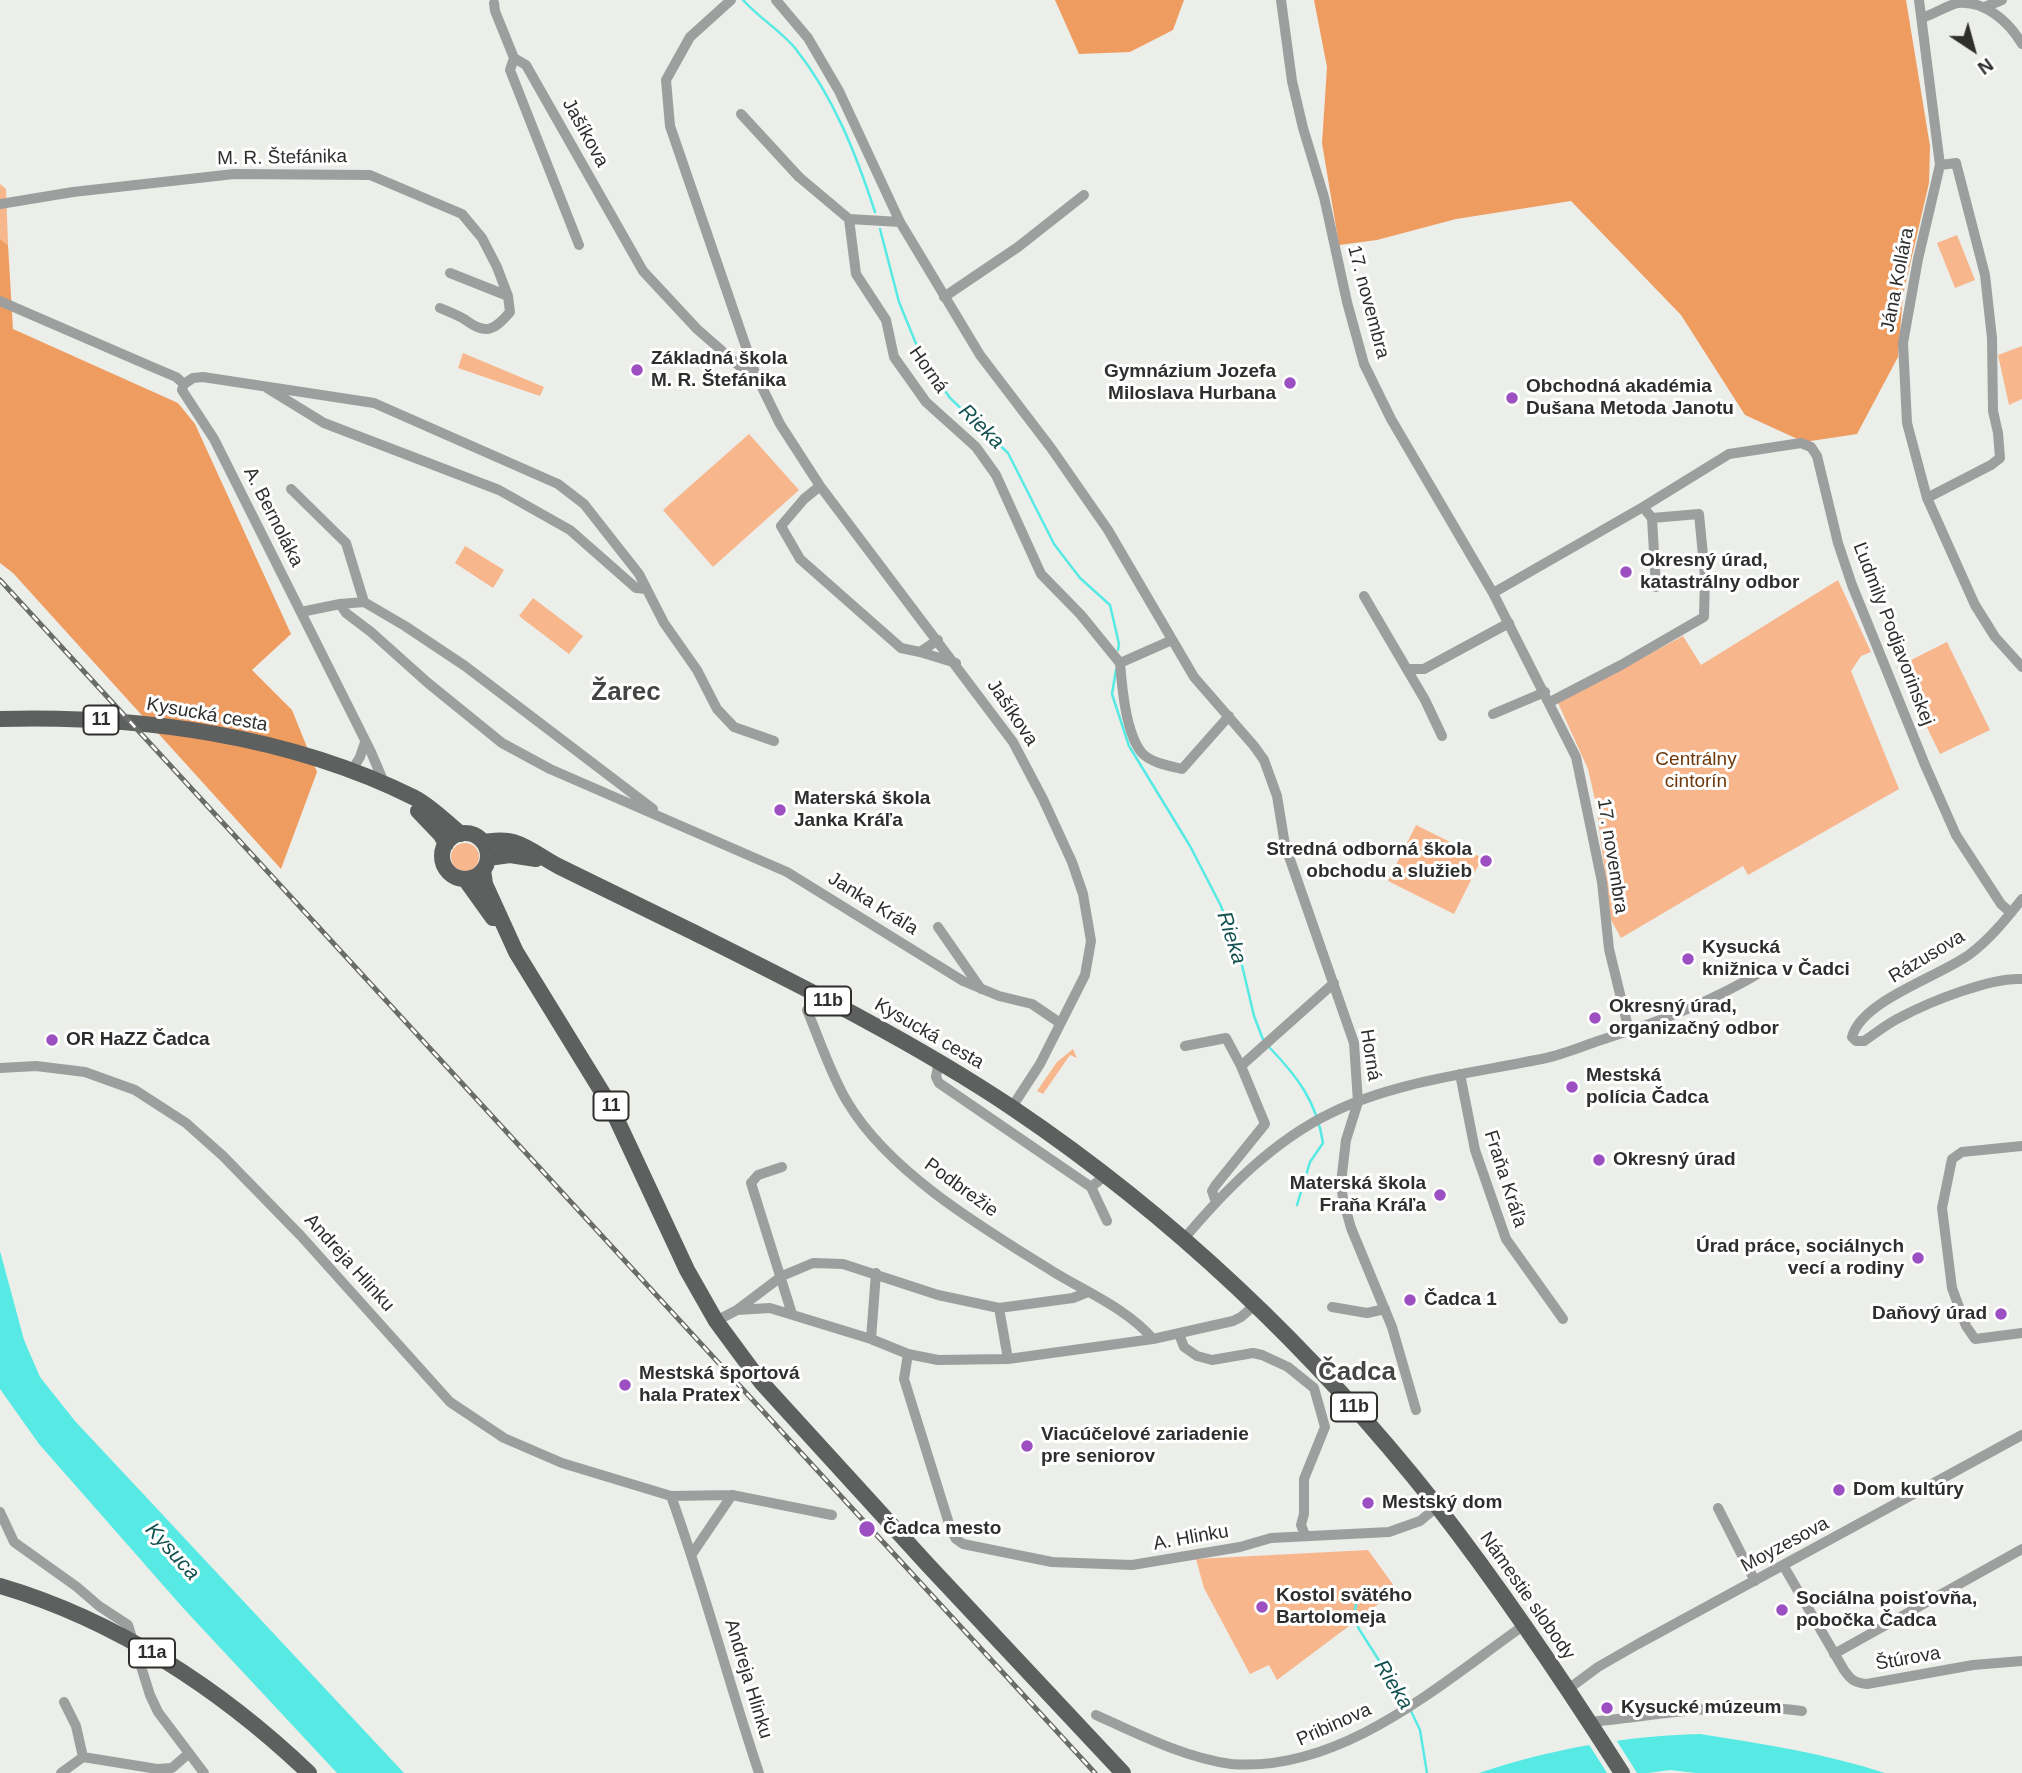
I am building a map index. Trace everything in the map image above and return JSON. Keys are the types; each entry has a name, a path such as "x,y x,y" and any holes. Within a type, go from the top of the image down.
{"main road":[{"name":"Kysucká cesta","path":"0,719 83,719 202,731 275,748 351,772 430,808 461,834 473,835 485,857"},
{"name":"Kysucká cesta","path":"392,789 434,827 446,844 443,850 444,864 452,875 472,878 485,857 505,840 517,843 555,865 778,974 939,1061 1012,1107 1106,1175 1183,1240"},
{"path":"446,844 452,837 461,834"},
{"name":"11","path":"485,857 485,884 516,952"},
{"name":"11","path":"465,879 516,952 610,1104 687,1270 716,1321 761,1382 1123,1773"},
{"name":"Námestie slobody","path":"1183,1240 1255,1305 1344,1395 1437,1507 1523,1626 1622,1773"},
{"name":"11a","path":"0,1586 67,1610 135,1643 203,1686 251,1722 309,1773"}],"street":[{"name":"Horná","path":"776,0 808,38 839,91 900,222 980,355 1051,448 1108,530 1194,677 1254,746 1272,779 1281,812 1285,845 1354,1043 1358,1102 1346,1140 1342,1191 1351,1228 1385,1309 1416,1410"},
{"name":"17. novembra","path":"1281,0 1295,92 1324,197 1364,364 1391,419 1493,593 1576,757 1602,881 1609,949 1629,1031"},
{"name":"Jána Kollára","path":"1919,0 1940,165 1918,259 1903,343 1907,423 1927,498 1975,605 1995,637 2022,667"},
{"path":"1922,18 1958,3 1987,6 2002,0"},
{"name":"Jašíkova","path":"729,2 690,37 666,80 670,126 755,373 780,424 821,486 1013,742 1043,799 1072,862 1083,894 1090,931 1088,964 1040,1064 1012,1107"},
{"path":"495,3 495,11 514,58 510,70 579,245"},
{"path":"1987,6 2015,33 2022,44"},
{"name":"Jašíkova","path":"514,58 526,65 643,271 697,329 745,371 755,373"},
{"path":"741,114 799,177 849,219 900,222"},
{"path":"1927,498 2000,458 1993,411 1992,338 1985,275 1956,163 1940,165"},
{"name":"M. R. Štefánika","path":"0,204 73,192 234,174 370,175 462,214 482,238 508,296"},
{"path":"944,297 1018,247 1084,195"},
{"name":"Horná","path":"849,219 856,274 886,320 894,357 926,402 987,460 1041,573 1081,615 1120,663"},
{"path":"440,308 466,320 474,327 486,330 500,324 510,312 508,296 450,273"},
{"path":"0,301 176,377 184,384 193,378 203,377 374,403 558,484 584,504 639,574 664,623 697,670 717,709 734,727 774,741"},
{"name":"A. Bernoláka","path":"184,384 182,390 214,439 365,742 392,789"},
{"path":"262,385 324,423 499,490 570,530 636,588 646,589"},
{"name":"Ľudmily Podjavorinskej","path":"1493,593 1643,508 1729,454 1801,443 1811,447 1817,456 1828,507 1852,585 1939,797 1966,851 2001,904 2011,912"},
{"path":"821,486 804,499 781,526 800,559 901,648 956,663"},
{"path":"291,489 346,543 364,602 301,612"},
{"path":"1643,508 1652,518 1657,587"},
{"path":"1550,702 1621,666 1704,617 1705,576 1699,514 1652,518"},
{"path":"1364,596 1408,669 1442,736"},
{"name":"Janka Kráľa","path":"364,602 465,666 665,818"},
{"name":"Janka Kráľa","path":"340,604 346,613 502,743 550,769 787,872 963,981 1032,1004 1060,1023"},
{"path":"1408,669 1424,669 1509,623"},
{"path":"919,652 939,640"},
{"path":"1172,640 1120,663 1122,691 1133,736 1143,754 1162,764 1182,769 1229,716"},
{"path":"1493,714 1545,692"},
{"path":"351,772 365,742"},
{"name":"Rázusova","path":"2022,899 1988,939 1967,956 1872,1009 1855,1026 1852,1037 1856,1041 1864,1041 1900,1017 1931,1004 2000,979 2022,979"},
{"path":"938,927 982,989"},
{"path":"1183,1240 1216,1202 1261,1161 1330,1113 1372,1096 1460,1074 1549,1057 1629,1031 1731,990 1766,969"},
{"path":"1241,1066 1334,983"},
{"name":"Podbrežie","path":"807,1010 847,1103 893,1160 986,1229 1120,1311 1153,1339"},
{"path":"1185,1046 1226,1038 1265,1124 1215,1186 1212,1191 1216,1202"},
{"path":"939,1061 936,1077 939,1083 1091,1187 1107,1222"},
{"name":"Andreja Hlinku","path":"0,1068 68,1068 121,1084 152,1100 186,1123 223,1156 301,1236 450,1402 504,1438 562,1464 671,1496 732,1495 832,1515"},
{"name":"Fraňa Kráľa","path":"1460,1074 1475,1150 1506,1239 1563,1319"},
{"path":"2022,1146 1962,1152 1952,1159 1942,1208 1952,1287 1975,1339 2022,1333"},
{"path":"782,1167 758,1175 751,1182 792,1314"},
{"path":"1091,1187 1106,1175"},
{"path":"716,1321 737,1310 782,1276 813,1263 843,1264 938,1295 999,1308 1073,1298 1088,1292"},
{"path":"871,1339 876,1273"},
{"path":"737,1310 769,1308 908,1353 938,1360 1008,1359 1153,1339 1233,1321 1255,1305"},
{"path":"1332,1307 1367,1313 1385,1309"},
{"path":"999,1308 1008,1359"},
{"path":"1178,1334 1184,1347 1197,1356 1212,1360 1253,1353 1262,1355 1288,1367 1314,1388 1325,1427 1304,1479 1304,1514 1301,1525 1305,1535"},
{"name":"A. Hlinku","path":"908,1353 904,1379 951,1530 960,1542 972,1546 1052,1562 1110,1566 1160,1562 1240,1547 1270,1538 1389,1532 1414,1524 1437,1507"},
{"name":"Moyzesova","path":"1567,1690 1598,1667 1638,1644 2022,1435"},
{"path":"692,1555 732,1495"},
{"name":"Andreja Hlinku","path":"671,1496 760,1773"},
{"path":"1718,1508 1755,1581"},
{"path":"0,1512 14,1542 128,1625 158,1712 204,1773"},
{"path":"1834,1654 2022,1549"},
{"name":"Štúrova","path":"1783,1565 1851,1680 1867,1684 1973,1665 2022,1661"},
{"name":"Pribinova","path":"1096,1715 1205,1758 1231,1764 1292,1762 1357,1738 1405,1711 1523,1626"},
{"path":"65,1702 76,1726 83,1757"},
{"path":"1591,1725 1665,1712 1739,1707 1802,1711"},
{"path":"61,1773 83,1757 157,1769 172,1768 188,1754"}],"green space":[{"path":"0,184 6,189 8,245 0,239"},
{"path":"1957,235 1975,280 1955,288 1937,243"},
{"path":"2022,346 2022,399 2009,405 1998,355"},
{"path":"463,353 544,387 540,396 458,368"},
{"path":"749,434 799,490 713,567 663,510"},
{"path":"465,546 504,570 493,588 455,563"},
{"name":"Centrálny cintorín","path":"1838,580 1871,652 1861,656 1851,671 1899,789 1748,875 1743,866 1621,938 1611,920 1596,804 1588,769 1558,703 1683,636 1701,665"},
{"path":"533,598 583,636 569,654 519,616"},
{"path":"1947,642 1990,730 1940,754 1897,667"},
{"path":"1416,825 1482,858 1454,914 1388,881"},
{"path":"465,843 475,847 479,857 475,867 465,871 455,867 451,857 455,847"},
{"path":"1073,1049 1077,1058 1070,1055 1043,1094 1037,1091 1057,1062"},
{"path":"1368,1550 1397,1590 1277,1680 1269,1665 1250,1674 1204,1588 1196,1559"}],"shaded area":[{"path":"1055,0 1184,0 1173,30 1130,52 1079,54"},
{"path":"1314,0 1906,0 1930,146 1929,183 1903,295 1898,357 1857,434 1804,442 1745,415 1681,315 1571,201 1456,219 1377,240 1339,245 1322,143 1327,67"},
{"path":"0,239 8,245 13,329 178,403 195,424 291,634 252,670 292,710 317,772 281,869 13,573 0,563"}],"water":[{"name":"Kysuca","path":"0,1251 24,1340 40,1377 75,1421 404,1773 337,1773 184,1609 39,1444 0,1389"},
{"path":"1700,1734 1770,1745 1885,1773 1696,1773 1670,1770 1648,1773 1479,1773 1588,1745"}],"pier":[{"path":"1615,1738 1637,1773 1607,1773 1588,1743"}],"waterway":[{"name":"Rieka","path":"743,0 795,48 821,86 852,148 875,212"},
{"name":"Rieka","path":"880,229 899,302 921,356 950,398 1008,453 1054,544 1080,578 1110,605 1118,650"},
{"name":"Rieka","path":"1116,670 1112,694 1129,746 1190,846 1221,906 1241,961 1254,1016 1264,1042"},
{"name":"Rieka","path":"1269,1047 1288,1068 1311,1102 1323,1143 1310,1162 1297,1205"},
{"name":"Rieka","path":"1357,1599 1354,1617 1359,1629 1406,1703"},
{"name":"Rieka","path":"1410,1709 1420,1730 1427,1773"}],"railway":[{"path":"0,580 1095,1773"}],"place":[{"name":"Základná škola M. R. Štefánika","path":"637,370"},
{"name":"Gymnázium Jozefa Miloslava Hurbana","path":"1290,383"},
{"name":"Obchodná akadémia Dušana Metoda Janotu","path":"1512,398"},
{"name":"Okresný úrad, katastrálny odbor","path":"1626,572"},
{"name":"Materská škola Janka Kráľa","path":"780,810"},
{"name":"Stredná odborná škola obchodu a služieb","path":"1486,861"},
{"name":"Kysucká knižnica v Čadci","path":"1688,959"},
{"name":"Okresný úrad, organizačný odbor","path":"1595,1018"},
{"name":"OR HaZZ Čadca","path":"52,1040"},
{"name":"Mestská polícia Čadca","path":"1572,1087"},
{"name":"Okresný úrad","path":"1599,1160"},
{"name":"Materská škola Fraňa Kráľa","path":"1440,1195"},
{"name":"Úrad práce, sociálnych vecí a rodiny","path":"1918,1258"},
{"name":"Čadca 1","path":"1410,1300"},
{"name":"Daňový úrad","path":"2001,1314"},
{"name":"Mestská športová hala Pratex","path":"625,1385"},
{"name":"Viacúčelové zariadenie pre seniorov","path":"1027,1446"},
{"name":"Dom kultúry","path":"1839,1490"},
{"name":"Mestský dom","path":"1368,1503"},
{"name":"Čadca mesto","path":"867,1529"},
{"name":"Kostol svätého Bartolomeja","path":"1262,1607"},
{"name":"Sociálna poisťovňa, pobočka Čadca","path":"1782,1610"},
{"name":"Kysucké múzeum","path":"1607,1708"}],"district":[{"name":"Žarec","path":"626,693"},
{"name":"Čadca","path":"1357,1373"}]}
